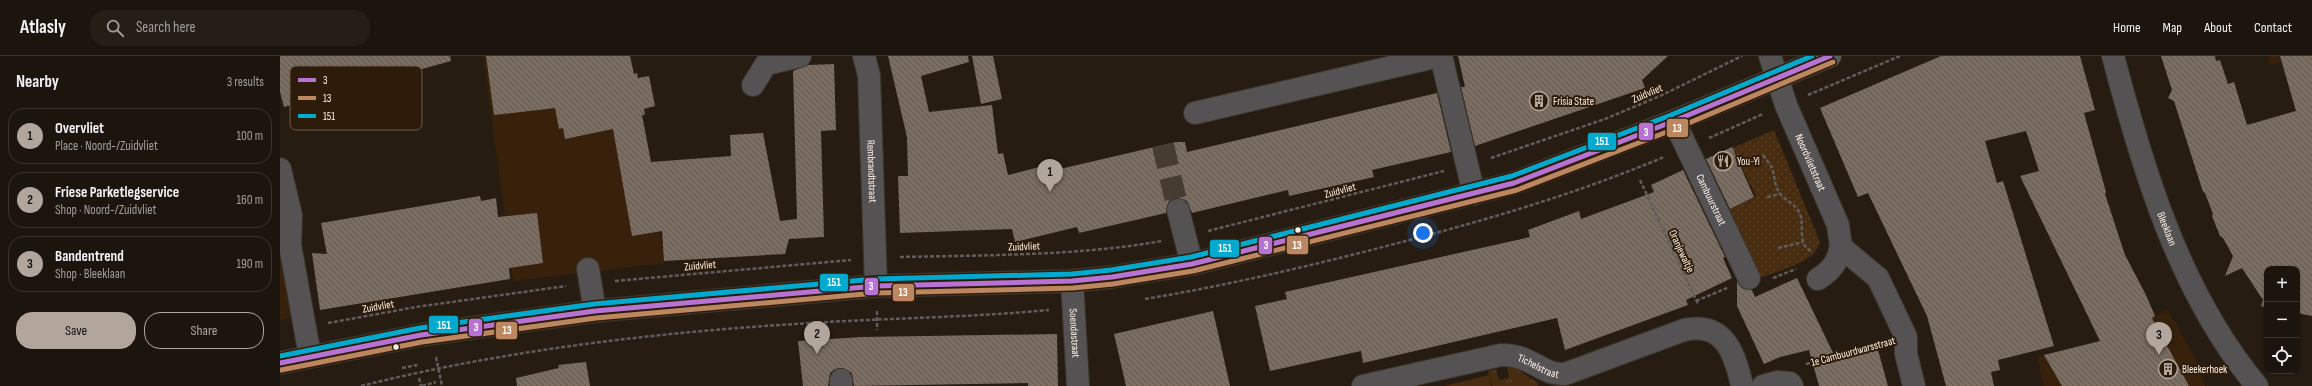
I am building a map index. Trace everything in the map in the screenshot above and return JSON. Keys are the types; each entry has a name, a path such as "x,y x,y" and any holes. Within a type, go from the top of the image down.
{"main road":[{"path":"280,363 421,335 595,311 764,294 876,286 1072,281 1112,277 1192,264 1474,194 1550,170 1674,122 1830,56"}],"street":[{"path":"753,85 766,64 800,56"},
{"name":"Rembrandtstraat","path":"864,56 869,75 876,286"},
{"path":"1195,113 1440,56 1474,194"},
{"name":"Noordvlietstraat","path":"1770,56 1838,225 1841,247 1838,261 1830,272 1818,279"},
{"name":"Bleeklaan","path":"2113,56 2139,150 2163,218 2180,256 2215,324 2257,386"},
{"name":"Cambuurstraat","path":"1674,122 1749,278"},
{"path":"280,169 291,215 290,245 310,356"},
{"path":"1178,210 1192,264"},
{"path":"1841,247 1878,278 1906,337 1906,354 1914,386"},
{"path":"589,276 595,311"},
{"name":"Soendastraat","path":"1072,281 1078,386"},
{"name":"Tichelstraat","path":"1363,386 1501,355 1514,356 1527,360 1547,372 1565,374 1684,330 1698,326 1709,329"},
{"path":"1709,329 1720,336 1729,346 1738,365 1742,386"},
{"path":"1763,386 1777,382 1791,385"}],"path":[{"name":"Zuidvliet","path":"305,328 589,276 875,258 1068,252 1115,249 1184,236 1467,165 1534,145 1605,119 1660,96 1742,56"},
{"path":"1763,155 1771,166 1776,188 1780,194 1793,204 1800,214 1803,242 1806,249 1816,254"},
{"name":"Oranjewaltje","path":"1640,180 1709,329"},
{"path":"1767,197 1780,194"},
{"path":"1778,248 1803,242"},
{"path":"877,319 877,330"},
{"name":"1e Cambuurdwarsstraat","path":"1791,385 1799,366 1906,337"},
{"path":"402,368 416,365 417,368"},
{"path":"438,369 442,386"},
{"path":"361,386 418,373"},
{"path":"419,378 421,386 436,382"}],"shaded area":[{"path":"483,56 602,56 606,79 634,74 665,263 513,281 504,225 506,224"},
{"path":"2268,56 2302,56 2269,65"},
{"path":"280,220 292,317 280,320"},
{"path":"2168,310 2199,365 2205,386 2044,386 2037,357 2116,338"}],"green space":[{"path":"1774,130 1820,242 1817,249 1804,261 1759,278 1727,211 1756,196 1732,148"},
{"path":"1507,367 1515,368 1538,383 1538,386 1492,386 1488,371 1496,369 1499,380 1509,378"},
{"path":"1489,375 1491,386 1444,386"}],"building":[{"path":"280,56 450,56 451,61 422,69 422,66 290,66 290,105 284,107 280,92"},
{"path":"486,56 630,56 634,74 637,73 638,78 649,76 655,106 644,109 645,115 642,115 651,162 731,156 730,135 763,133 780,221 797,219 793,71 808,65 834,64 836,130 821,131 824,237 789,239 785,254 664,261 662,231 632,236 613,129 565,139 563,128 559,129 555,108 494,115"},
{"path":"888,56 968,56 969,62 921,76 929,112 992,105 998,154 1003,153 1008,175 1059,162 1060,169 1176,142 1185,142 1187,152 1437,93 1451,152 1372,170 1374,177 1289,196 1288,190 1192,213 1187,201 1175,198 1169,201 1166,213 1079,233 1077,227 1015,242 1012,229 900,233 898,176 908,176 907,137"},
{"path":"972,56 993,56 1002,99 981,104"},
{"name":"Frisia State","path":"1458,56 1668,56 1642,80 1645,88 1475,146 1461,87 1465,87"},
{"path":"1941,56 2080,56 2095,110 2084,113 2106,192 2105,194 2125,255 2155,316 2152,318 2189,386 2062,386 2044,355 2100,341 2020,176 2039,171 2026,131 1985,141 1997,183 2003,181 2054,346 1998,360 2000,370 1991,372 1994,386 1946,386 1927,316 1868,193 1858,197 1820,108"},
{"path":"2161,56 2215,56 2216,61 2220,60 2228,84 2234,82 2247,125 2296,111 2280,56 2312,56 2312,316 2300,314 2300,266 2264,266 2264,307 2261,306 2263,300 2242,268 2225,276 2233,256 2223,238 2220,236 2205,193 2203,192 2174,101 2168,98 2172,90"},
{"path":"1732,147 1754,197 1730,209 1706,159"},
{"path":"1683,170 1725,257 1723,258 1732,278 1686,300 1688,305 1565,350 1557,318 1363,363 1361,351 1270,371 1255,306 1287,299 1285,292 1530,237 1528,230 1579,211 1581,219 1654,192 1651,185"},
{"path":"480,196 481,201 496,198 498,217 537,213 543,263 509,268 510,279 320,310 312,253 327,254 321,223"},
{"path":"1797,278 1837,361 1878,350 1888,386 1819,386 1809,350 1780,357 1764,364 1737,306 1737,281 1742,288 1752,290 1755,297"},
{"path":"1213,311 1230,386 1126,386 1114,334"},
{"path":"1057,334 1058,386 1028,386 1028,383 854,386 852,373 841,368 835,369 830,373 828,386 803,386 798,341 862,337"},
{"path":"586,362 590,386 517,386 516,378 559,368 558,365"}],"tunnel":[{"path":"1163,145 1178,210"}],"transit line":[{"name":"151","path":"280,356 420,328 594,304 875,279 1072,274 1111,270 1191,257 1512,176 1671,115 1812,56"},
{"name":"3","path":"280,363 421,335 595,311 876,286 1072,281 1112,277 1192,264 1514,183 1674,121 1830,56"},
{"name":"13","path":"281,370 422,342 596,318 876,293 1073,288 1113,284 1193,271 1517,190 1677,128 1833,62"}],"place":[{"name":"Frisia State","path":"1539,101"},
{"name":"You-Yi","path":"1723,161"},
{"name":"Overvliet","path":"1050,192"},
{"name":"Friese Parketlegservice","path":"817,354"},
{"name":"Bandentrend","path":"2159,355"},
{"name":"Bleekerhoek","path":"2168,369"}]}
